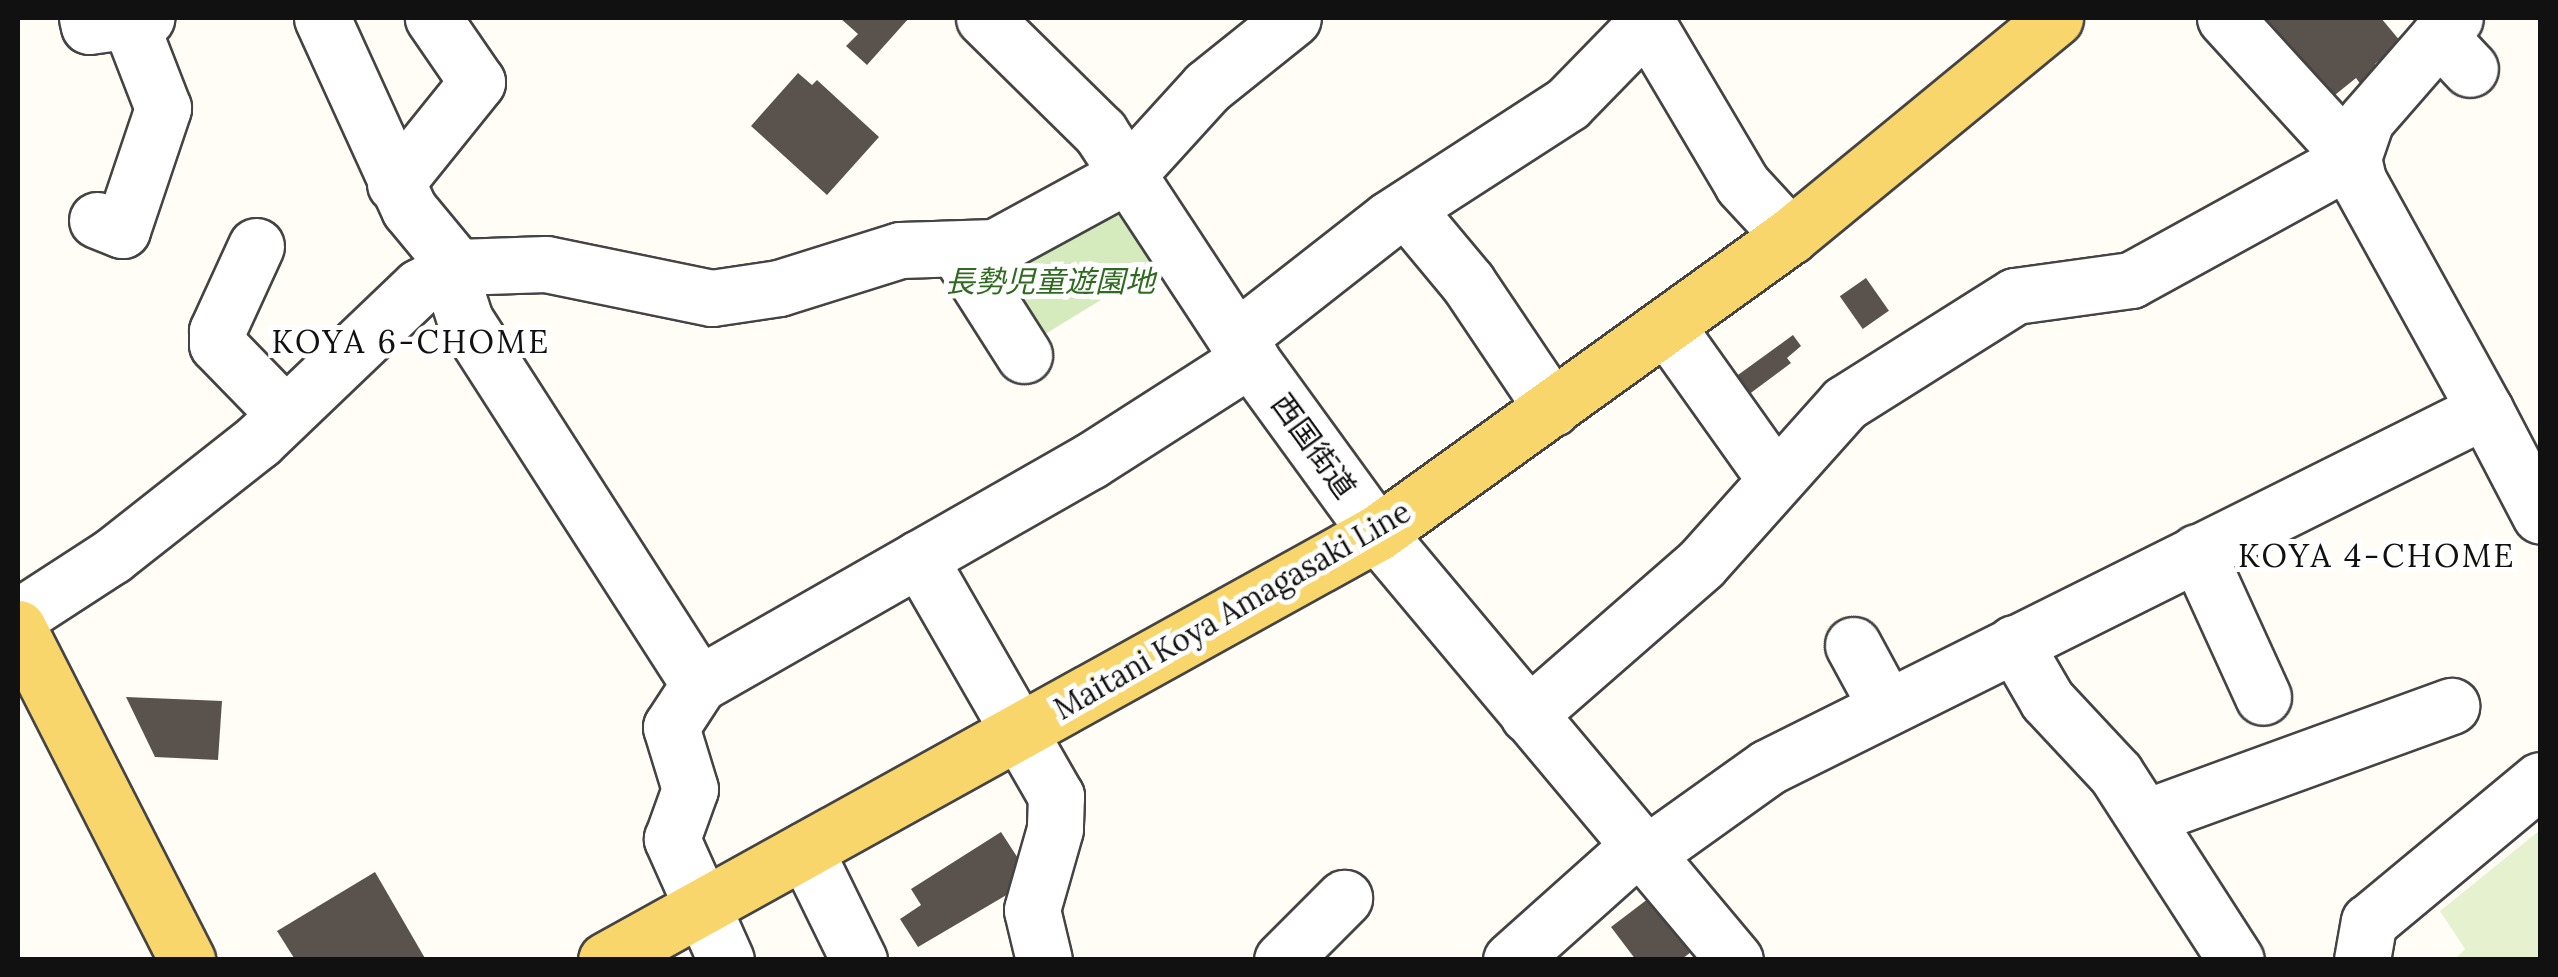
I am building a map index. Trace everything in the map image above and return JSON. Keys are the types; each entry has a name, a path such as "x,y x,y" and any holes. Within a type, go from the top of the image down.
{"main road":[{"name":"Maitani Koya Amagasaki Line","path":"606,960 1376,532 1790,236 2055,18"},
{"path":"18,628 187,960"}],"street":[{"path":"322,18 348,110 395,184 456,266 454,290 465,320 699,684"},
{"path":"395,184 492,74 433,18"},
{"name":"西国街道","path":"984,18 1089,118 1243,349 1376,532 1528,716 1649,852 1735,960"},
{"path":"18,617 112,556 258,441 420,287 456,266 546,264 712,298 779,288 900,250 959,253 995,247 1127,175 1208,87 1294,18"},
{"path":"2225,18 2352,158 2358,180 2540,515"},
{"path":"121,19 162,108 121,230"},
{"path":"726,960 672,839 690,789 671,727 699,684 1090,461 1243,349 1408,211 1568,103 1646,20 1742,184 1790,236"},
{"path":"1528,716 1701,564 1845,404 2015,296 2131,280 2352,158 2366,120 2440,37"},
{"path":"1408,211 1468,284 1552,408"},
{"path":"256,246 217,331 217,344 284,413"},
{"path":"959,253 1024,355"},
{"path":"1666,327 1775,479"},
{"path":"1511,960 1633,851 1649,852 1768,767 1885,704 2485,410"},
{"path":"2197,552 2263,697"},
{"path":"919,558 1056,796 1055,829 1032,910 1044,960"},
{"path":"2014,643 2048,700 2116,774 2146,816 2236,960"},
{"path":"1853,645 1885,704"},
{"path":"2146,816 2450,706"},
{"path":"2362,960 2369,922 2540,780"},
{"path":"805,850 859,960"},
{"path":"1282,960 1344,898"}],"green space":[{"name":"長勢児童遊園地","path":"1111,196 1171,257 1029,344 993,255"},
{"path":"2540,830 2540,959 2455,959 2465,949 2440,911"}],"building":[{"path":"840,18 909,18 867,65 846,46 858,34"},
{"path":"2256,18 2381,18 2401,42 2375,64 2383,74 2364,89 2356,78 2330,99"},
{"path":"798,73 812,85 817,80 879,137 827,195 751,126"},
{"path":"1866,278 1889,311 1863,329 1840,296"},
{"path":"1793,335 1801,346 1787,358 1791,363 1744,398 1731,380"},
{"path":"126,697 222,701 218,760 155,757"},
{"path":"1001,832 1032,880 918,947 900,919 921,905 911,889"},
{"path":"375,872 426,960 294,958 277,931"},
{"path":"1661,889 1702,943 1681,960 1636,960 1611,927"}],"district":[{"name":"KOYA 6-CHOME","path":"411,342"},
{"name":"KOYA 4-CHOME","path":"2377,556"}]}
